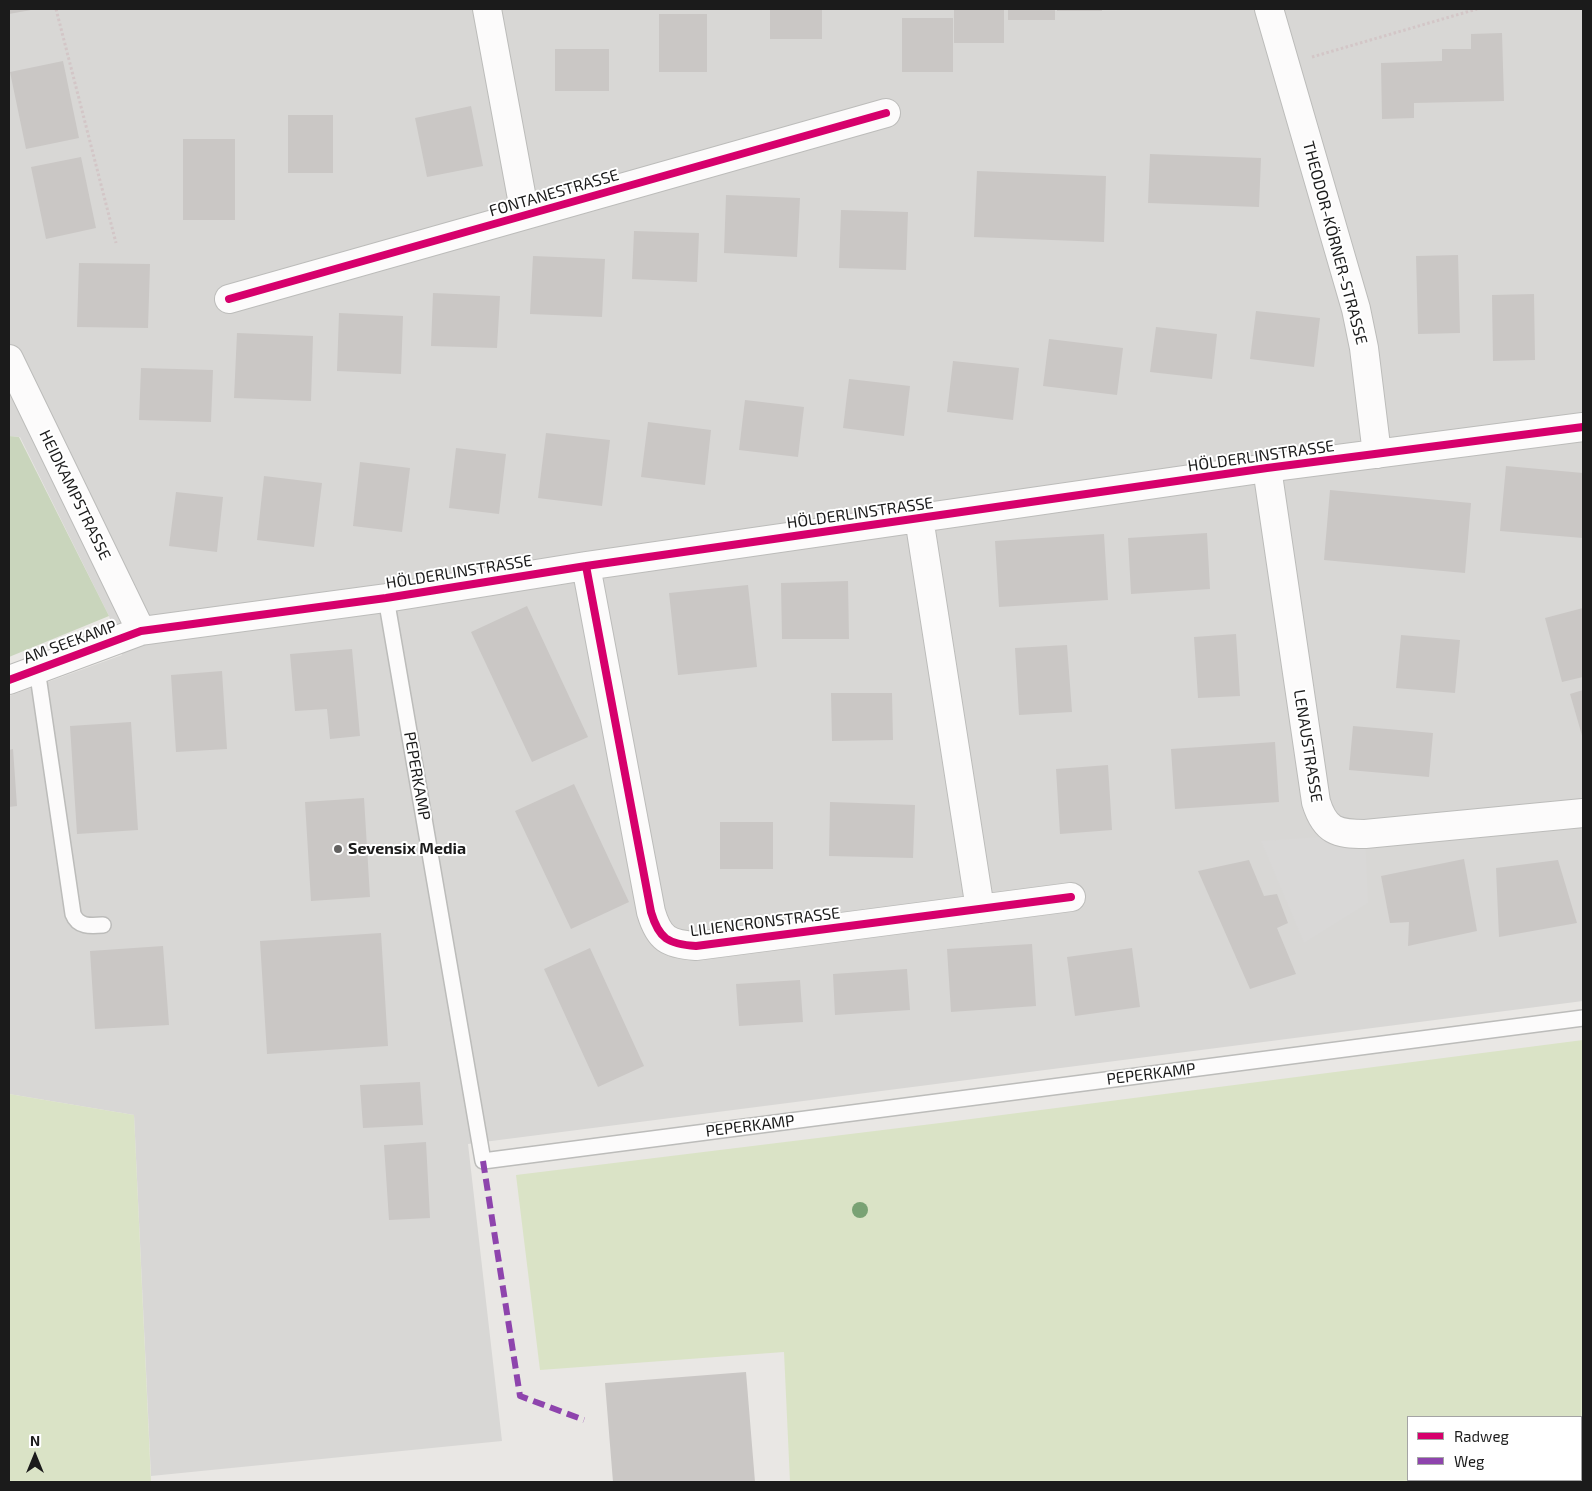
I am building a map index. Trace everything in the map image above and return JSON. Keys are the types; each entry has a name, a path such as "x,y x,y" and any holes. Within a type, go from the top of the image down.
{"street":[{"name":"FONTANESTRASSE","path":"487,9 526,215"},
{"name":"THEODOR-KÖRNER-STRASSE","path":"1269,9 1361,328 1377,454"},
{"name":"FONTANESTRASSE","path":"229,299 886,113"},
{"name":"HEIDKAMPSTRASSE","path":"9,359 141,631"},
{"name":"HÖLDERLINSTRASSE","path":"141,631 386,598 586,566 1267,468 1583,427"},
{"name":"LENAUSTRASSE","path":"1267,468 1316,802 1320,815 1326,825 1337,831 1365,834 1583,813"},
{"path":"919,518 980,909"},
{"name":"LILIENCRONSTRASSE","path":"586,566 651,912 655,925 661,935 672,942 696,946 1071,897"},
{"name":"AM SEEKAMP","path":"9,680 141,631"}],"lane":[{"name":"PEPERKAMP","path":"386,598 483,1161 1583,1018"},
{"path":"37,669 73,914 76,921 81,924 89,926 103,925"}],"path":[{"path":"56,9 116,243"},
{"path":"1285,65 1477,9"}],"shaded area":[{"path":"9,9 1583,9 1583,1001 468,1144 502,1441 151,1476 134,1115 9,1094 9,696 122,655 109,616 20,437 9,436"},
{"path":"1365,834 1368,903 1304,943 1261,841"}],"green space":[{"path":"9,436 19,437 109,616 9,657"},
{"path":"1583,1040 1583,1482 790,1482 784,1352 540,1370 516,1175 940,1123"},
{"path":"9,1094 134,1115 151,1482 9,1482"}],"building":[{"path":"9,9 31,9 31,10 9,14"},
{"path":"770,9 822,9 822,39 770,39"},
{"path":"954,9 1004,9 1004,43 954,43"},
{"path":"1008,9 1055,9 1055,20 1008,20"},
{"path":"1057,9 1102,9 1102,11 1057,11"},
{"path":"659,14 707,14 707,72 659,72"},
{"path":"902,18 953,18 953,72 902,72"},
{"path":"1502,33 1504,101 1414,103 1414,118 1382,119 1381,63 1442,61 1442,49 1471,49 1471,34"},
{"path":"555,49 609,49 609,91 555,91"},
{"path":"63,61 79,138 26,149 10,72"},
{"path":"471,106 483,166 427,177 415,118"},
{"path":"288,115 333,115 333,173 288,173"},
{"path":"183,139 235,139 235,220 183,220"},
{"path":"1150,154 1261,158 1259,207 1148,203"},
{"path":"81,157 96,228 46,239 31,167"},
{"path":"977,171 1106,176 1104,242 974,237"},
{"path":"726,195 800,198 797,257 724,253"},
{"path":"841,210 908,212 906,270 839,268"},
{"path":"634,231 699,233 697,282 632,279"},
{"path":"1458,255 1460,333 1418,334 1416,256"},
{"path":"533,256 605,259 602,317 530,314"},
{"path":"79,263 150,264 148,328 77,327"},
{"path":"433,293 500,296 497,348 431,346"},
{"path":"1534,294 1535,360 1493,361 1492,295"},
{"path":"1256,311 1320,318 1314,367 1250,359"},
{"path":"339,313 403,316 401,374 337,371"},
{"path":"1156,327 1217,334 1212,379 1150,372"},
{"path":"237,333 313,336 311,401 234,398"},
{"path":"1049,339 1123,348 1117,395 1043,386"},
{"path":"953,361 1019,368 1013,420 947,412"},
{"path":"141,368 213,370 211,422 139,420"},
{"path":"849,379 910,386 904,436 843,428"},
{"path":"745,400 804,407 798,457 739,450"},
{"path":"648,422 711,430 705,485 641,477"},
{"path":"546,433 610,440 602,506 538,498"},
{"path":"456,448 506,454 499,514 449,508"},
{"path":"360,462 410,468 402,532 353,526"},
{"path":"1506,466 1583,473 1583,538 1500,531"},
{"path":"264,476 322,483 314,547 257,540"},
{"path":"1330,490 1471,503 1465,573 1324,560"},
{"path":"176,492 223,497 217,552 169,546"},
{"path":"1207,533 1210,589 1131,594 1128,538"},
{"path":"1104,534 1108,600 999,607 995,541"},
{"path":"848,581 849,639 782,639 781,583"},
{"path":"748,585 757,667 678,675 669,593"},
{"path":"527,606 588,737 532,762 471,632"},
{"path":"1583,608 1583,677 1562,682 1545,618"},
{"path":"1236,634 1240,696 1198,698 1194,637"},
{"path":"1401,635 1460,640 1455,693 1396,688"},
{"path":"1067,645 1072,712 1019,715 1015,648"},
{"path":"352,649 360,736 330,739 327,709 295,711 290,654"},
{"path":"222,671 227,749 176,752 171,675"},
{"path":"1583,690 1583,739 1570,694"},
{"path":"831,693 892,693 893,740 832,741"},
{"path":"131,722 138,830 77,834 70,726"},
{"path":"1353,726 1433,733 1429,777 1349,770"},
{"path":"1275,742 1279,802 1175,809 1171,749"},
{"path":"13,749 17,806 9,807 9,750"},
{"path":"1108,765 1112,830 1060,834 1056,769"},
{"path":"574,784 629,902 571,929 515,811"},
{"name":"Sevensix Media","path":"364,798 370,897 311,901 305,802"},
{"path":"830,802 915,805 913,858 829,856"},
{"path":"720,822 773,822 773,869 720,869"},
{"path":"1464,859 1477,931 1408,946 1409,922 1390,923 1381,876"},
{"path":"1249,860 1264,896 1277,894 1288,923 1277,928 1296,974 1250,989 1198,871"},
{"path":"1558,860 1577,923 1499,937 1496,868"},
{"path":"381,933 388,1046 267,1054 260,941"},
{"path":"1032,944 1036,1006 951,1012 947,949"},
{"path":"163,946 169,1025 95,1029 90,951"},
{"path":"590,948 644,1066 598,1087 544,969"},
{"path":"1132,948 1140,1007 1075,1016 1067,957"},
{"path":"907,969 910,1010 835,1015 833,974"},
{"path":"800,980 803,1022 739,1026 736,984"},
{"path":"420,1082 423,1125 363,1128 360,1085"},
{"path":"426,1142 430,1218 389,1220 384,1145"},
{"path":"746,1372 755,1482 613,1482 605,1383"}],"marked path":[{"path":"483,1161 520,1396 584,1420"}],"cycle path":[{"path":"229,299 886,113"},
{"path":"9,680 141,631 386,598 586,566 1267,468 1583,427"},
{"path":"586,566 651,912 657,928 666,938 678,944 696,946 1071,897"}],"place":[{"name":"Sevensix Media","path":"338,849"}]}
